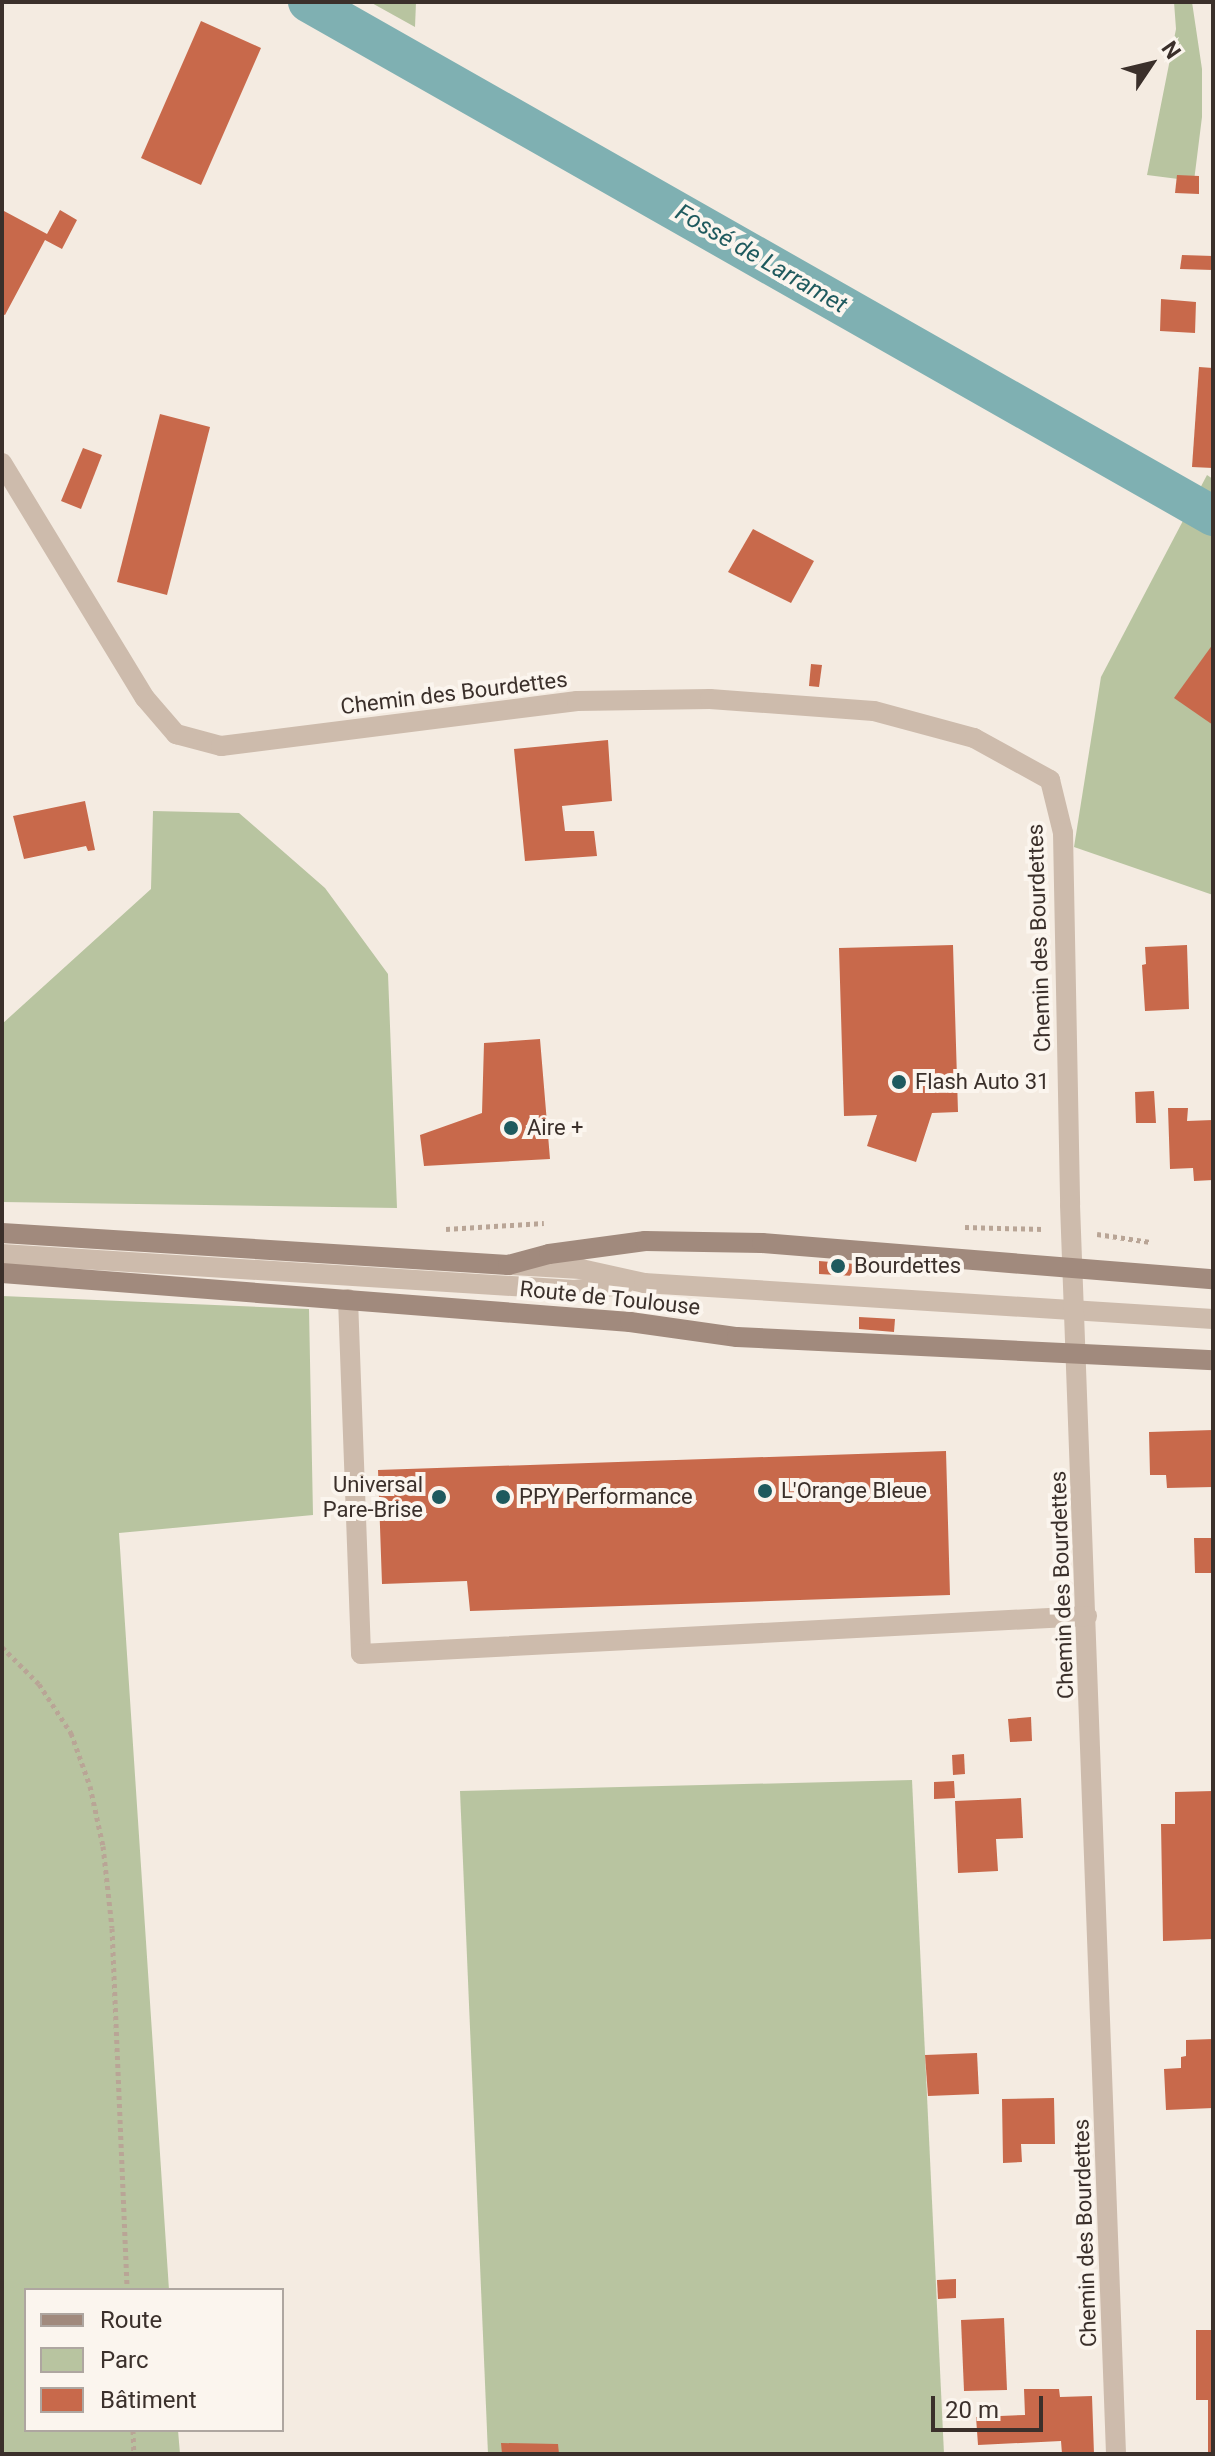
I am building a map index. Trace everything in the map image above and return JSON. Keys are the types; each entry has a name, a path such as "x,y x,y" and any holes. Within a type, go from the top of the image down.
{"main road":[{"name":"Route de Toulouse","path":"2,1233 508,1265 549,1254 645,1241 762,1243 1213,1279"},
{"name":"Route de Toulouse","path":"2,1273 630,1322 737,1337 1213,1360"}],"street":[{"name":"Chemin des Bourdettes","path":"2,463 145,698 176,734 221,746 577,701 710,699 874,711 974,738 1050,780 1063,833 1075,1310 1116,2454"},
{"name":"Route de Toulouse","path":"2,1254 574,1290 644,1283"},
{"name":"Route de Toulouse","path":"508,1265 581,1269 644,1283 1213,1319"},
{"path":"348,1299 361,1654 1087,1616"}],"path":[{"path":"441,1229 546,1223"},
{"path":"957,1226 987,1228"},
{"path":"2,1647 39,1684 71,1733 90,1786 103,1846 112,1928 127,2288"},
{"path":"133,2432 134,2454"}],"green space":[{"path":"370,2 416,2 415,27"},
{"path":"1174,2 1192,2 1202,69 1202,117 1194,181 1147,175 1176,29"},
{"path":"1207,475 1213,479 1213,895 1074,847 1101,677"},
{"path":"153,811 239,813 325,888 388,974 397,1208 2,1202 2,1024 151,889"},
{"path":"2,1296 309,1309 313,1515 119,1533 169,2288 24,2288 24,2432 178,2432 180,2454 2,2454"},
{"path":"912,1780 944,2454 488,2454 460,1791"}],"building":[{"path":"201,21 261,48 201,185 141,158"},
{"path":"1177,175 1199,176 1199,194 1175,193"},
{"path":"60,210 77,220 62,249 45,240 5,315 2,314 4,211 47,234"},
{"path":"1182,255 1213,256 1213,270 1180,269"},
{"path":"1161,299 1196,302 1195,333 1160,331"},
{"path":"1199,367 1213,368 1213,468 1192,467"},
{"path":"160,414 210,427 167,595 117,582"},
{"path":"83,448 102,455 81,509 61,501"},
{"path":"753,529 814,561 791,603 728,572"},
{"path":"1213,644 1213,725 1174,698"},
{"path":"811,664 822,665 819,687 809,686"},
{"path":"608,740 612,801 562,806 565,831 594,831 597,856 525,861 514,749"},
{"path":"85,801 95,850 88,851 86,846 24,859 13,816"},
{"path":"953,945 958,1112 932,1113 916,1162 867,1146 877,1115 844,1116 839,948"},
{"path":"1187,945 1189,1009 1145,1011 1142,965 1146,964 1145,947"},
{"path":"540,1039 550,1159 424,1166 420,1135 482,1113 484,1043"},
{"path":"1154,1091 1156,1123 1136,1123 1135,1092"},
{"path":"1168,1108 1188,1108 1187,1121 1213,1120 1213,1180 1194,1181 1193,1168 1170,1169"},
{"path":"819,1261 855,1264 854,1276 819,1274"},
{"path":"859,1317 895,1319 894,1332 859,1329"},
{"path":"1213,1430 1213,1487 1167,1488 1166,1475 1150,1475 1149,1432"},
{"path":"946,1451 950,1595 470,1611 467,1581 382,1584 378,1470"},
{"path":"1194,1538 1213,1538 1213,1573 1195,1573"},
{"path":"1031,1717 1032,1741 1010,1742 1008,1719"},
{"path":"964,1754 965,1774 953,1775 952,1755"},
{"path":"954,1781 955,1798 934,1799 934,1782"},
{"path":"1213,1791 1213,1939 1163,1941 1161,1824 1175,1824 1175,1792"},
{"path":"1021,1798 1023,1838 996,1839 998,1871 958,1873 955,1801"},
{"path":"1213,2039 1213,2108 1166,2110 1164,2069 1181,2068 1181,2057 1186,2056 1186,2040"},
{"path":"977,2053 979,2094 928,2096 925,2055"},
{"path":"1054,2098 1055,2144 1021,2144 1022,2162 1003,2163 1002,2099"},
{"path":"956,2279 956,2298 938,2299 937,2280"},
{"path":"1004,2318 1007,2390 964,2391 961,2320"},
{"path":"1196,2330 1213,2330 1213,2454 1208,2454 1208,2400 1196,2400"},
{"path":"1024,2389 1059,2389 1060,2397 1092,2396 1094,2454 1062,2454 1061,2441 978,2445 976,2417 1025,2415"},
{"path":"501,2443 558,2444 559,2454 502,2454"}],"waterway":[{"name":"Fossé de Larramet","path":"308,2 1213,516"}],"place":[{"name":"Flash Auto 31","path":"899,1082"},
{"name":"Aire +","path":"511,1128"},
{"name":"Bourdettes","path":"838,1266"},
{"name":"L'Orange Bleue","path":"765,1491"},
{"name":"Universal Pare-Brise","path":"439,1497"},
{"name":"PPY Performance","path":"503,1497"}]}
